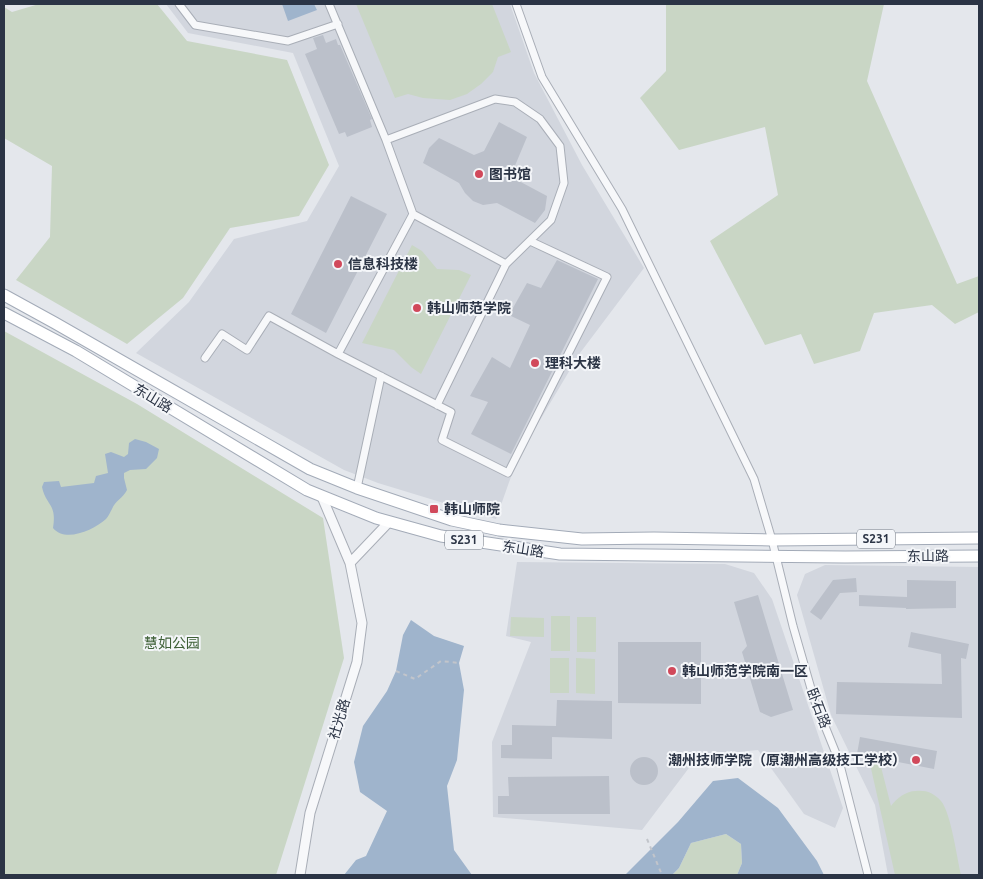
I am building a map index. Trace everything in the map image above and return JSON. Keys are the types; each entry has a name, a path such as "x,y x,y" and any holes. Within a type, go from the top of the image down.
{"main road":[{"name":"东山路","path":"4,295 310,469 357,488 452,520 499,530 582,539 979,538"},
{"name":"东山路","path":"4,313 76,351 307,490 389,522 441,536 560,554 979,556"}],"street":[{"path":"178,4 195,25 288,41 338,24"},
{"path":"329,4 386,140 413,214 506,264"},
{"name":"卧石路","path":"516,4 542,77 622,209 754,479 814,699 840,761 868,875"},
{"path":"386,140 495,99 515,102 540,119 560,146 564,183 551,220 506,264 437,405"},
{"path":"338,354 413,214"},
{"path":"205,358 222,334 247,350 269,316 451,412 442,440 508,472 607,277 530,241"},
{"path":"357,488 381,376"},
{"name":"社光路","path":"300,875 310,813 358,662 362,623 350,563 322,497"},
{"path":"350,563 389,522"}],"path":[{"path":"396,671 416,679 441,661 459,663"},
{"path":"647,839 662,875"}],"shaded area":[{"name":"韩山师范学院","path":"166,4 510,4 534,73 582,165 644,268 580,353 518,457 496,519 378,483 344,470 136,353 189,302 234,239 307,221 339,166 293,53 188,33"},
{"path":"517,562 725,564 754,573 772,599 843,808 835,828 804,814 758,750 698,756 642,830 493,817 492,742 531,642 506,636"},
{"name":"潮州技师学院（原潮州高级技工学校）","path":"825,565 979,567 979,875 888,875 875,805 831,715 797,595 805,574"}],"green space":[{"path":"39,4 157,4 187,41 287,60 329,165 299,216 230,228 183,298 127,344 16,280 50,237 52,166 4,138 4,7 12,12"},
{"path":"356,4 492,4 511,52 498,57 493,72 467,94 450,100 423,98 408,94 395,98"},
{"path":"666,4 884,4 867,81 957,284 979,276 979,312 955,324 932,305 874,313 860,351 814,364 801,334 765,345 710,241 778,195 765,127 679,150 640,98 666,71"},
{"path":"412,245 422,251 437,269 459,270 471,275 421,374 394,350 362,343"},
{"name":"慧如公园","path":"4,331 137,404 323,518 344,658 276,875 4,875"},
{"path":"551,616 570,616 570,651 551,651"},
{"path":"511,617 544,618 544,637 510,636"},
{"path":"577,617 596,617 596,652 577,652"},
{"path":"550,658 569,658 569,693 550,693"},
{"path":"576,658 595,659 595,694 576,693"},
{"path":"880,763 891,806 896,800 912,791 930,793 941,801 951,825 961,875 895,875 870,764"},
{"path":"726,834 741,844 742,863 737,875 672,875 679,868 691,843"}],"water":[{"path":"282,4 314,4 317,10 288,21"},
{"path":"135,439 159,449 157,458 146,469 130,470 124,473 127,490 115,504 106,519 87,531 72,535 58,532 53,528 54,514 42,487 44,482 59,481 61,487 94,483 96,476 108,473 105,454 111,452 124,457 128,454 129,443"},
{"path":"411,620 434,636 464,646 459,663 464,690 457,760 447,786 454,850 472,875 344,875 356,860 366,856 387,811 360,792 354,762 363,726 387,691 396,671 403,635"},
{"path":"738,778 778,808 817,861 824,875 737,875 742,863 741,844 726,834 691,843 679,868 672,875 625,875 678,822 713,781"}],"building":[{"path":"323,35 326,43 336,39 338,45 340,45 372,119 370,120 372,127 347,137 345,132 339,134 305,54 317,49 313,38"},
{"name":"图书馆","path":"499,122 527,137 514,168 517,180 547,196 545,210 535,223 497,203 483,205 473,201 459,183 423,163 429,148 439,138 474,155 484,151"},
{"path":"351,196 387,214 326,333 291,314"},
{"name":"理科大楼","path":"557,260 598,279 511,454 471,434 488,402 470,396 492,357 510,368 530,325 509,315 527,283 541,288"},
{"path":"856,578 857,592 840,593 821,620 810,612 833,580"},
{"path":"907,580 956,581 956,608 906,609 859,606 859,595 907,597"},
{"path":"758,595 793,710 771,717 760,712 742,652 747,646 734,602"},
{"path":"911,632 969,644 966,659 961,658 962,718 836,714 837,682 942,684 941,654 908,647"},
{"path":"618,642 701,642 701,704 618,703"},
{"path":"557,700 612,701 612,739 552,737 552,759 501,758 501,745 512,745 512,725 556,726"},
{"path":"860,737 937,751 934,769 857,754"},
{"path":"644,757 654,761 658,771 654,781 644,785 634,781 630,771 634,761"},
{"path":"609,776 610,814 498,814 498,796 509,796 508,777"}],"place":[{"name":"图书馆","path":"479,174"},
{"name":"信息科技楼","path":"338,264"},
{"name":"韩山师范学院","path":"417,308"},
{"name":"理科大楼","path":"535,363"},
{"name":"韩山师院","path":"434,509"},
{"name":"韩山师范学院南一区","path":"672,671"},
{"name":"潮州技师学院（原潮州高级技工学校）","path":"916,760"}]}
